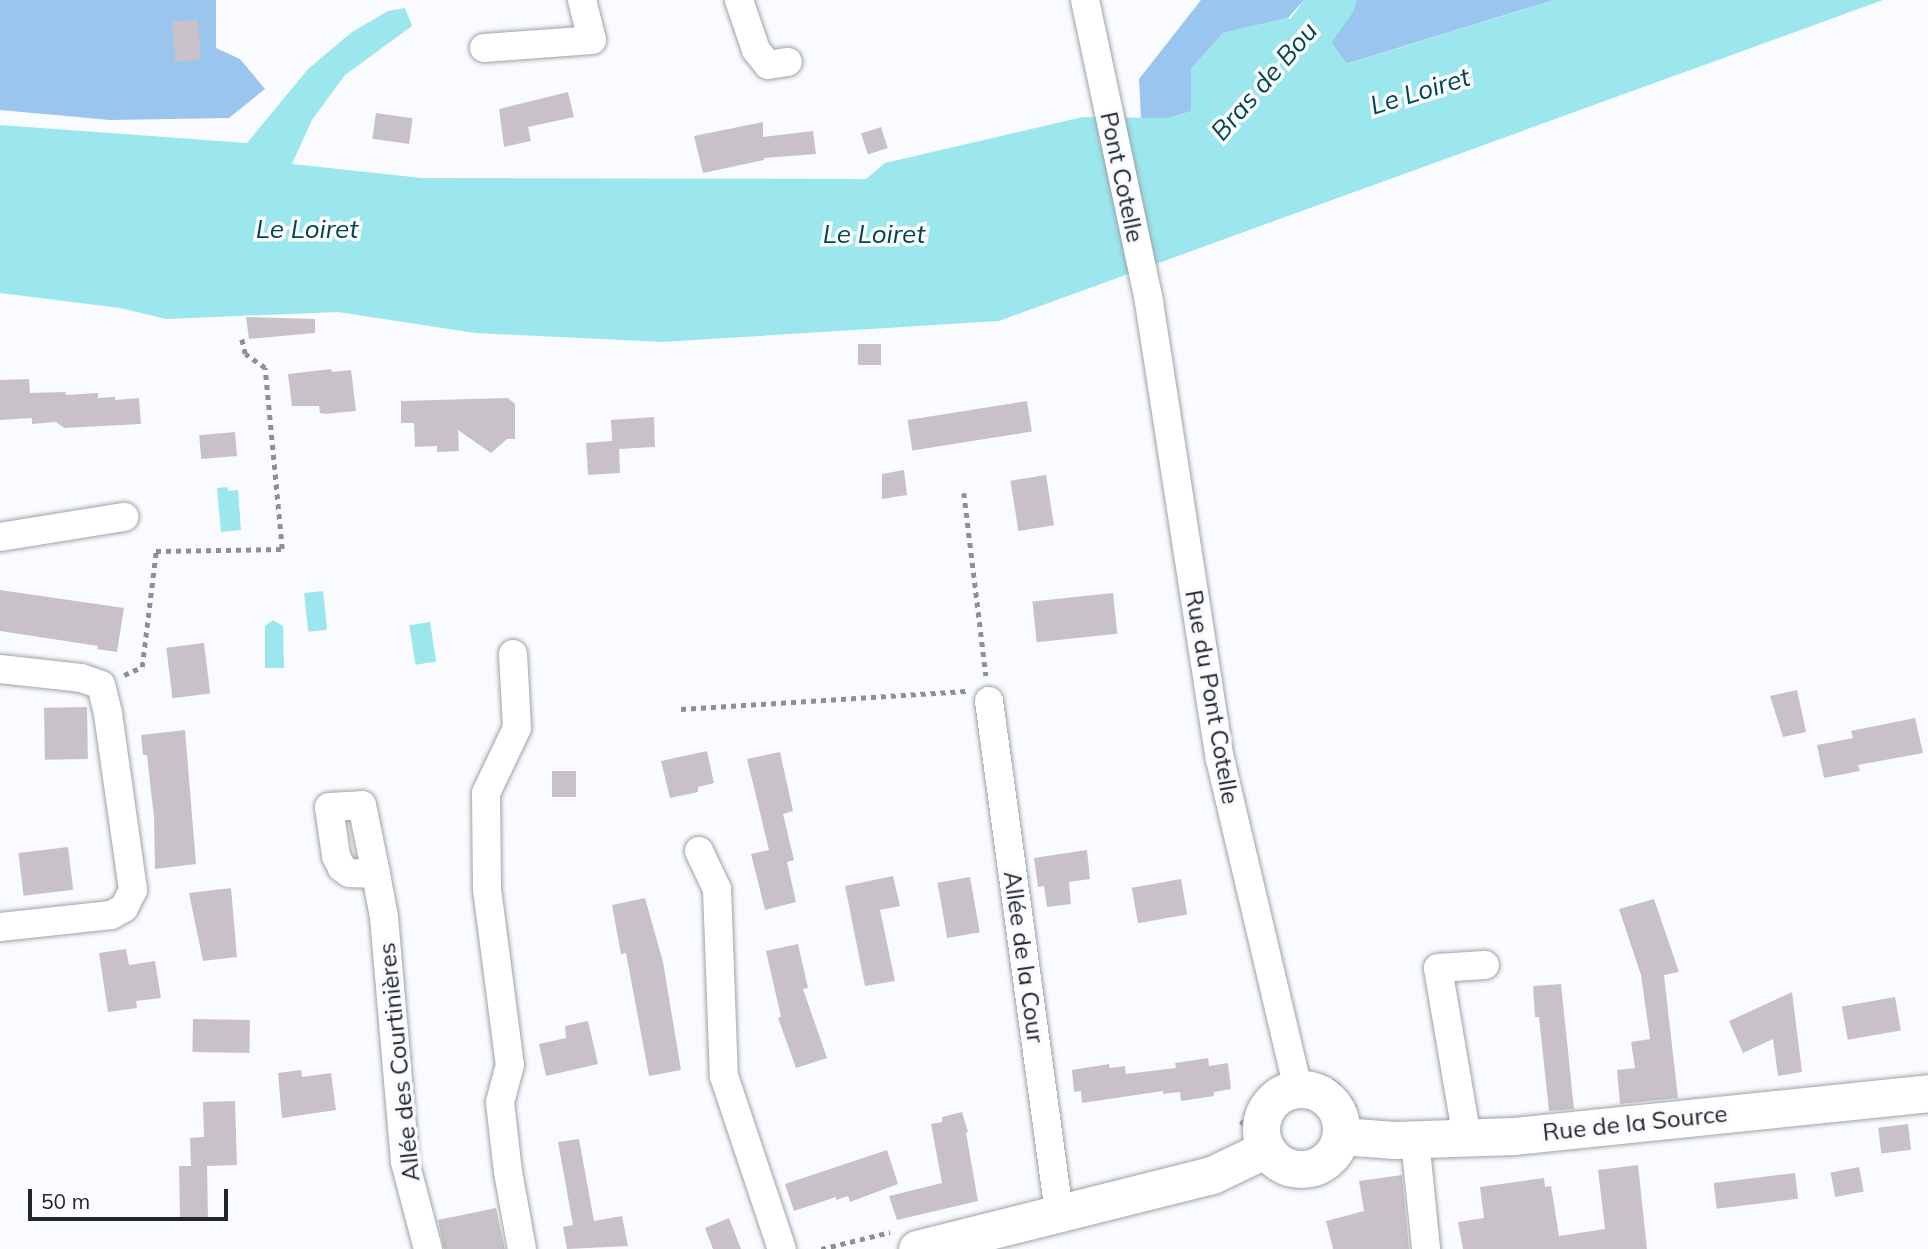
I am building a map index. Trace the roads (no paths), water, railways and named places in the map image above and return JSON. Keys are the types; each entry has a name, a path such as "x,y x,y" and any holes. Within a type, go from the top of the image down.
{"main road":[{"path":"1298,1089 1321,1094 1331,1101 1338,1112 1341,1136 1330,1157 1309,1169 1284,1166 1266,1149 1261,1125 1265,1112 1284,1093 1298,1089"},
{"name":"Rue de la Source","path":"1341,1136 1415,1140 1514,1136 1928,1093"},
{"path":"917,1249 1212,1175 1266,1149"}],"street":[{"path":"484,48 592,40 582,0"},
{"path":"739,0 756,50 768,65 788,62"},
{"name":"Pont Cotelle","path":"1085,0 1149,302"},
{"name":"Rue du Pont Cotelle","path":"1149,302 1220,759 1298,1089"},
{"path":"0,537 124,517"},
{"path":"513,654 517,729 486,793 487,889 510,1065 500,1102 508,1172 522,1249"},
{"path":"0,669 81,678 101,685 108,713 133,890 124,908 111,915 0,927"},
{"name":"Allée de la Cour","path":"989,701 1059,1213"},
{"path":"699,851 717,889 724,1076 782,1249"},
{"name":"Allée des Courtinières","path":"376,874 384,917 405,1162 428,1249"},
{"path":"1466,1138 1438,968 1485,965"},
{"path":"1415,1140 1426,1249"}],"water":[{"name":"Le Loiret","path":"1554,0 1883,0 999,321 663,342 475,333 338,312 166,319 120,308 0,293 0,125 247,143 308,69 352,32 388,11 405,8 412,26 345,75 312,120 292,164 422,178 866,179 885,163 1083,117 1169,118 1191,111 1191,69 1223,33 1288,18 1327,36 1347,64"},
{"path":"228,487 228,491 238,490 241,530 221,532 217,488"},
{"path":"323,591 327,630 308,632 304,593"},
{"path":"273,620 283,626 284,668 265,668 265,626"},
{"path":"430,622 436,662 416,665 409,625"}],"waterway":[{"name":"Bras de Bou","path":"1270,79 1295,52 1332,0"}]}
